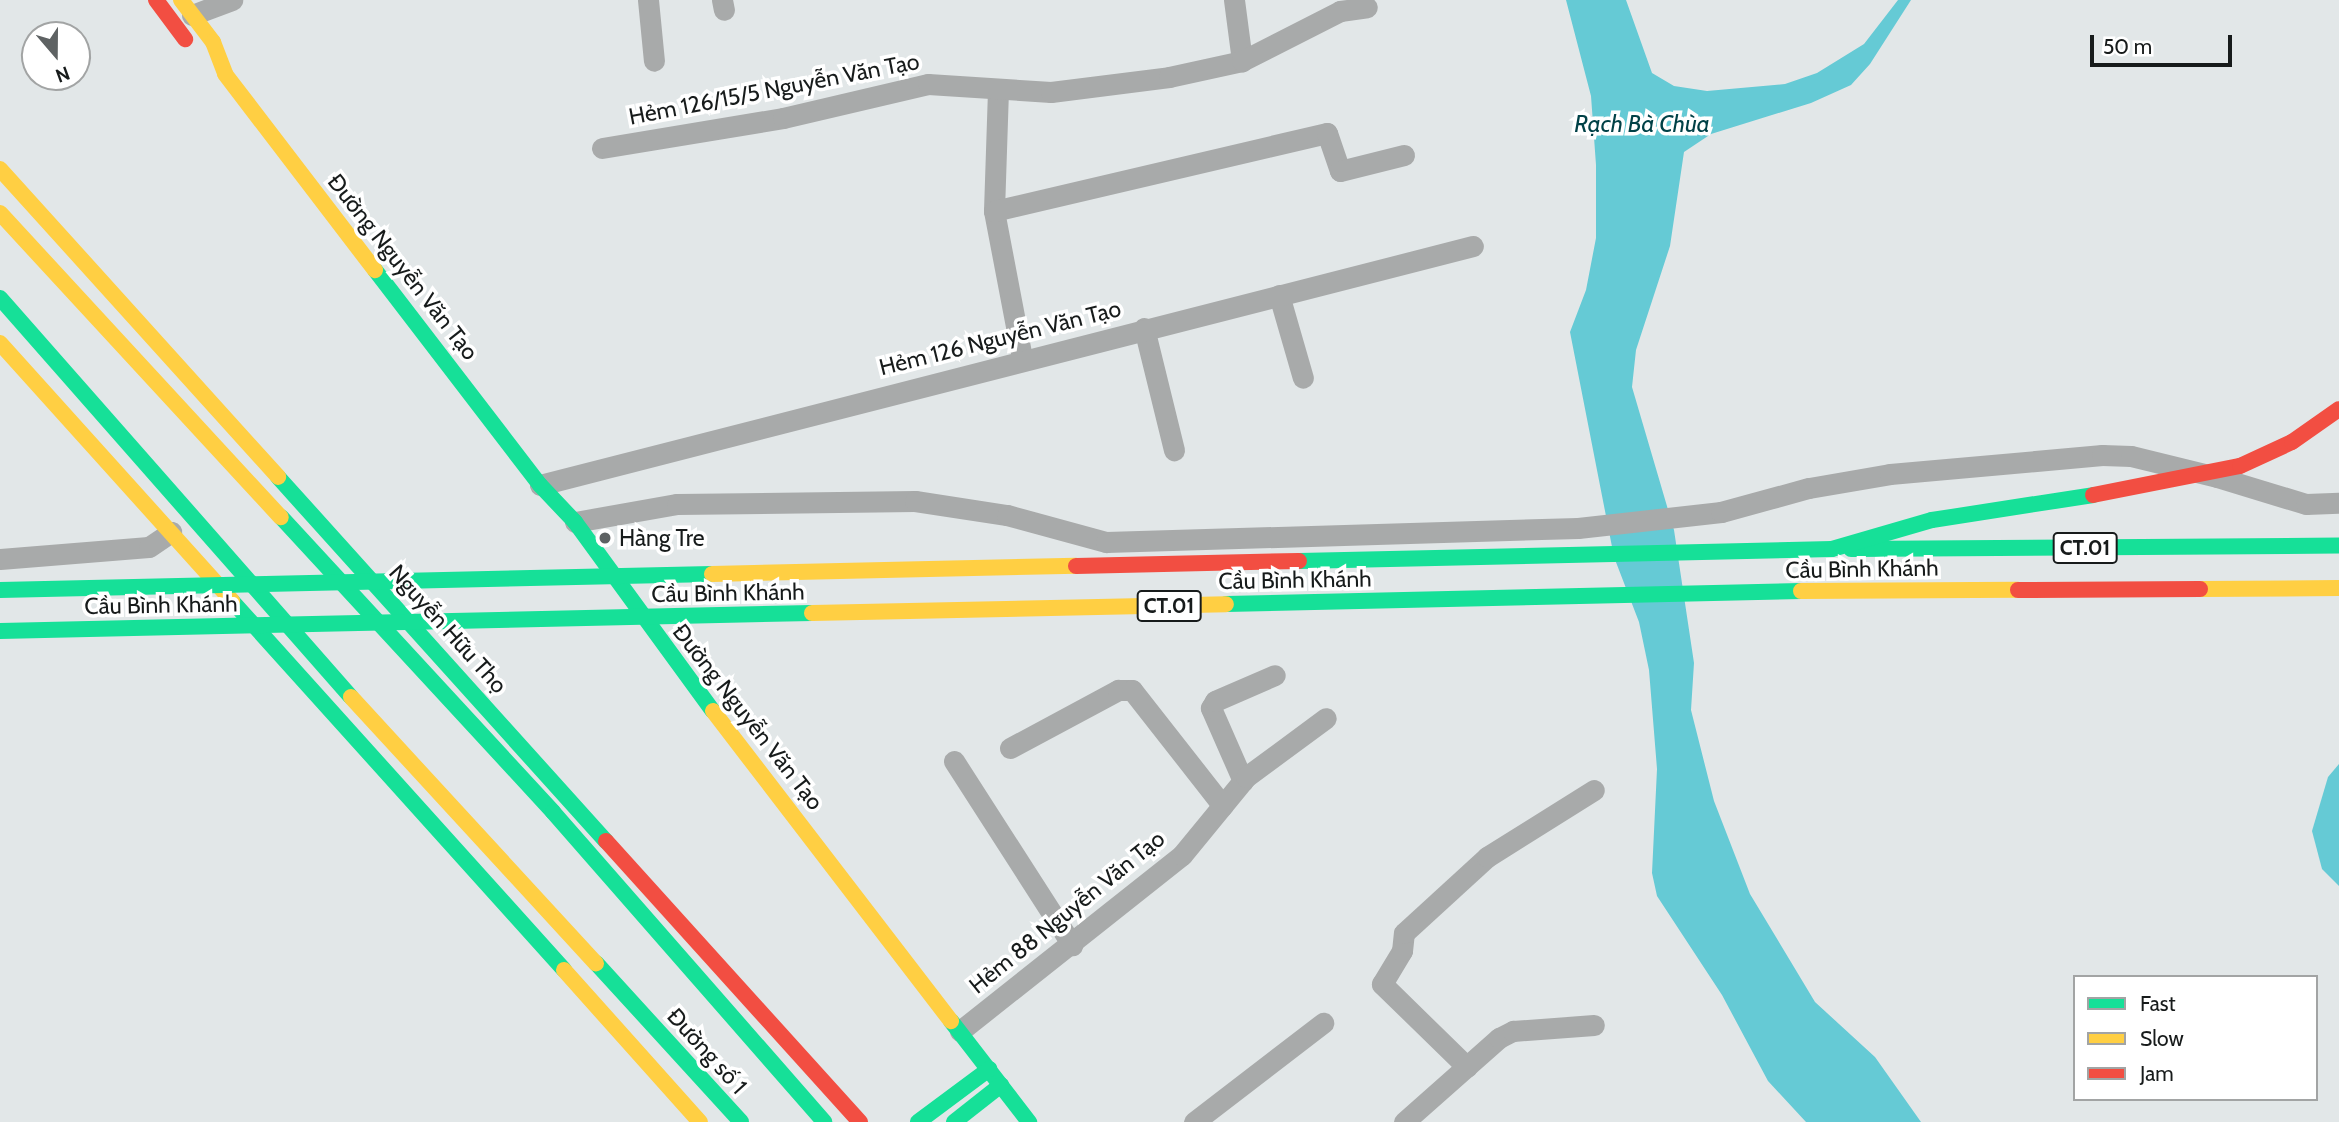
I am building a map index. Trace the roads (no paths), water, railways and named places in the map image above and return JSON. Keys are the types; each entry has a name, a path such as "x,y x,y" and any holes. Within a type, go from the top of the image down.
{"main road":[{"name":"Đường Nguyễn Văn Tạo","path":"156,0 198,54 225,74 540,485 575,522 626,599 1030,1122"},
{"name":"Đường Nguyễn Văn Tạo","path":"186,8 213,43 225,74"},
{"name":"Nguyễn Hữu Thọ","path":"0,169 860,1122"},
{"name":"Nguyễn Hữu Thọ","path":"0,213 553,812 824,1122"},
{"name":"Đường số 1","path":"0,298 308,650 741,1122"},
{"path":"0,343 700,1122"},
{"path":"1832,549 1932,520 2167,484 2239,466 2292,442 2339,410"},
{"name":"CT.01","path":"1832,549 2339,546"},
{"name":"Cầu Bình Khánh","path":"0,590 1832,549"},
{"name":"Cầu Bình Khánh","path":"0,631 1823,591 2339,588"},
{"path":"918,1122 989,1069"},
{"path":"954,1122 1001,1085"}],"street":[{"path":"186,8 232,0"},
{"path":"648,0 654,61"},
{"path":"1234,0 1241,61"},
{"name":"Hẻm 126/15/5 Nguyễn Văn Tạo","path":"602,148 783,118 928,84 998,90 1108,88 1241,61 1340,11 1367,6"},
{"path":"998,90 994,211 1021,358"},
{"path":"994,211 1327,132 1340,171 1404,155"},
{"name":"Hẻm 126 Nguyễn Văn Tạo","path":"540,485 1021,358 1473,246"},
{"path":"1279,295 1303,378"},
{"path":"1144,328 1174,450"},
{"path":"575,522 677,504 915,501 1007,515 1106,542 1578,528 1721,512 1809,488 1890,474 2102,455 2131,456 2306,504 2339,503"},
{"path":"0,559 149,547 171,532"},
{"path":"1243,782 1211,708 1215,701 1275,675"},
{"path":"1010,748 1118,690 1132,690 1223,806"},
{"name":"Hẻm 88 Nguyễn Văn Tạo","path":"960,1031 1072,945 1182,855 1243,782 1326,718"},
{"path":"954,761 1072,945"},
{"path":"1467,1067 1382,984 1402,951 1404,933 1487,857 1594,790"},
{"path":"1194,1122 1324,1023"},
{"path":"1404,1122 1513,1031 1594,1025"}],"water":[{"name":"Rạch Bà Chùa","path":"1566,0 1626,0 1652,73 1674,86 1707,91 1785,84 1817,73 1864,44 1898,0 1911,0 1870,64 1851,85 1811,103 1711,134 1684,152 1670,246 1636,350 1632,387 1674,530 1694,663 1691,710 1714,801 1750,894 1815,1002 1875,1057 1921,1122 1806,1122 1768,1081 1722,995 1657,896 1652,873 1657,769 1649,670 1639,622 1614,557 1570,332 1586,290 1596,238 1596,165 1591,96"},
{"path":"2339,764 2339,886 2322,869 2312,831 2328,777"}],"place":[{"name":"Hàng Tre","path":"605,538"}]}
